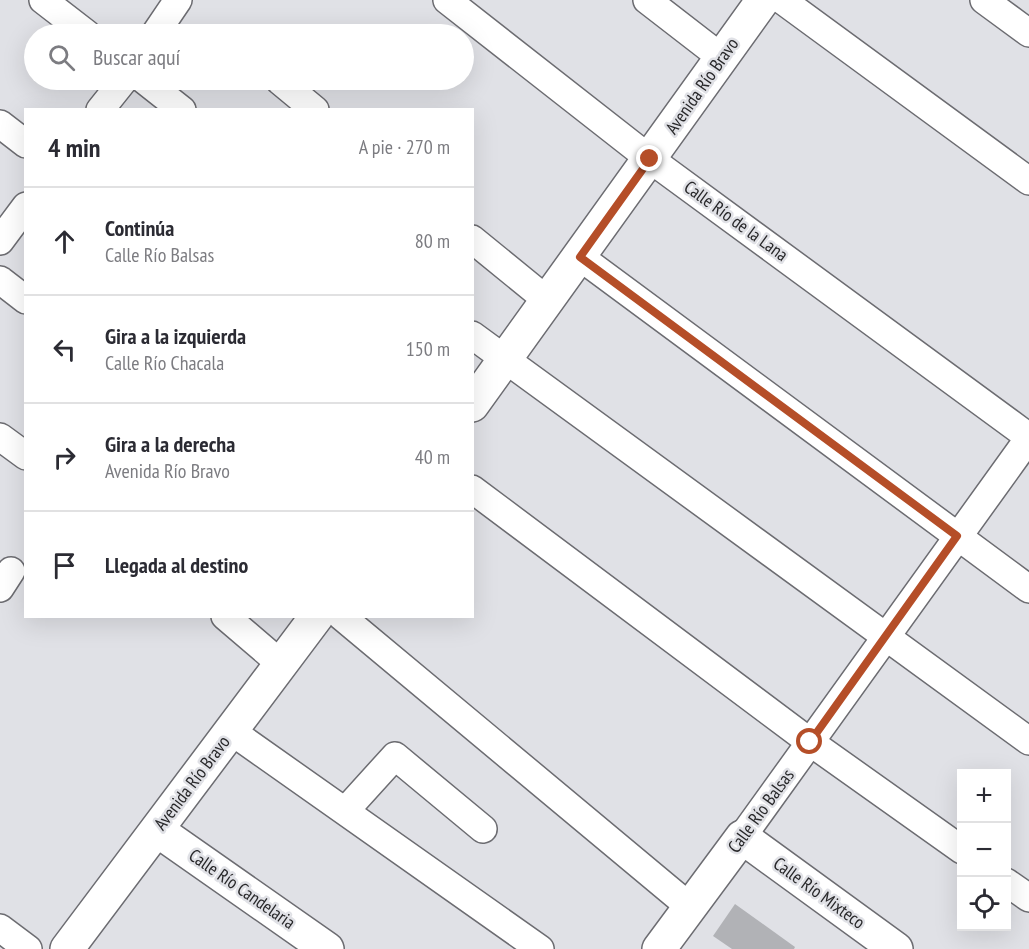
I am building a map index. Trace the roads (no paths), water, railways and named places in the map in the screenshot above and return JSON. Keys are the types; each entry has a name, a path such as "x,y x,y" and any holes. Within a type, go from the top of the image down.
{"main road":[{"name":"Avenida Río Bravo","path":"474,402 763,0"},
{"name":"Avenida Río Bravo","path":"67,949 315,618"},
{"name":"Calle Río Candelaria","path":"157,830 314,946"},
{"name":"Calle Río Balsas","path":"659,949 742,837"},
{"name":"Calle Río Mixteco","path":"742,837 896,949"}],"street":[{"path":"43,0 74,24"},
{"path":"162,24 178,0"},
{"name":"Calle Río de la Lana","path":"447,0 650,159 1029,437"},
{"path":"647,0 722,58"},
{"path":"782,0 1029,181"},
{"path":"984,0 1029,33"},
{"path":"102,108 116,90"},
{"path":"157,90 179,108"},
{"path":"291,90 313,108"},
{"path":"0,124 24,142"},
{"path":"0,241 24,209"},
{"path":"474,241 548,301"},
{"path":"580,257 1029,589"},
{"path":"0,280 24,298"},
{"path":"474,337 1029,741"},
{"path":"0,437 24,455"},
{"name":"Calle Río Balsas","path":"742,837 884,636 1029,437"},
{"path":"474,490 810,742 957,846"},
{"path":"227,618 281,664"},
{"path":"343,618 690,907"},
{"path":"231,730 540,949"},
{"path":"346,810 395,756 483,829"},
{"path":"1011,885 1029,898"},
{"path":"0,928 28,949"}]}
